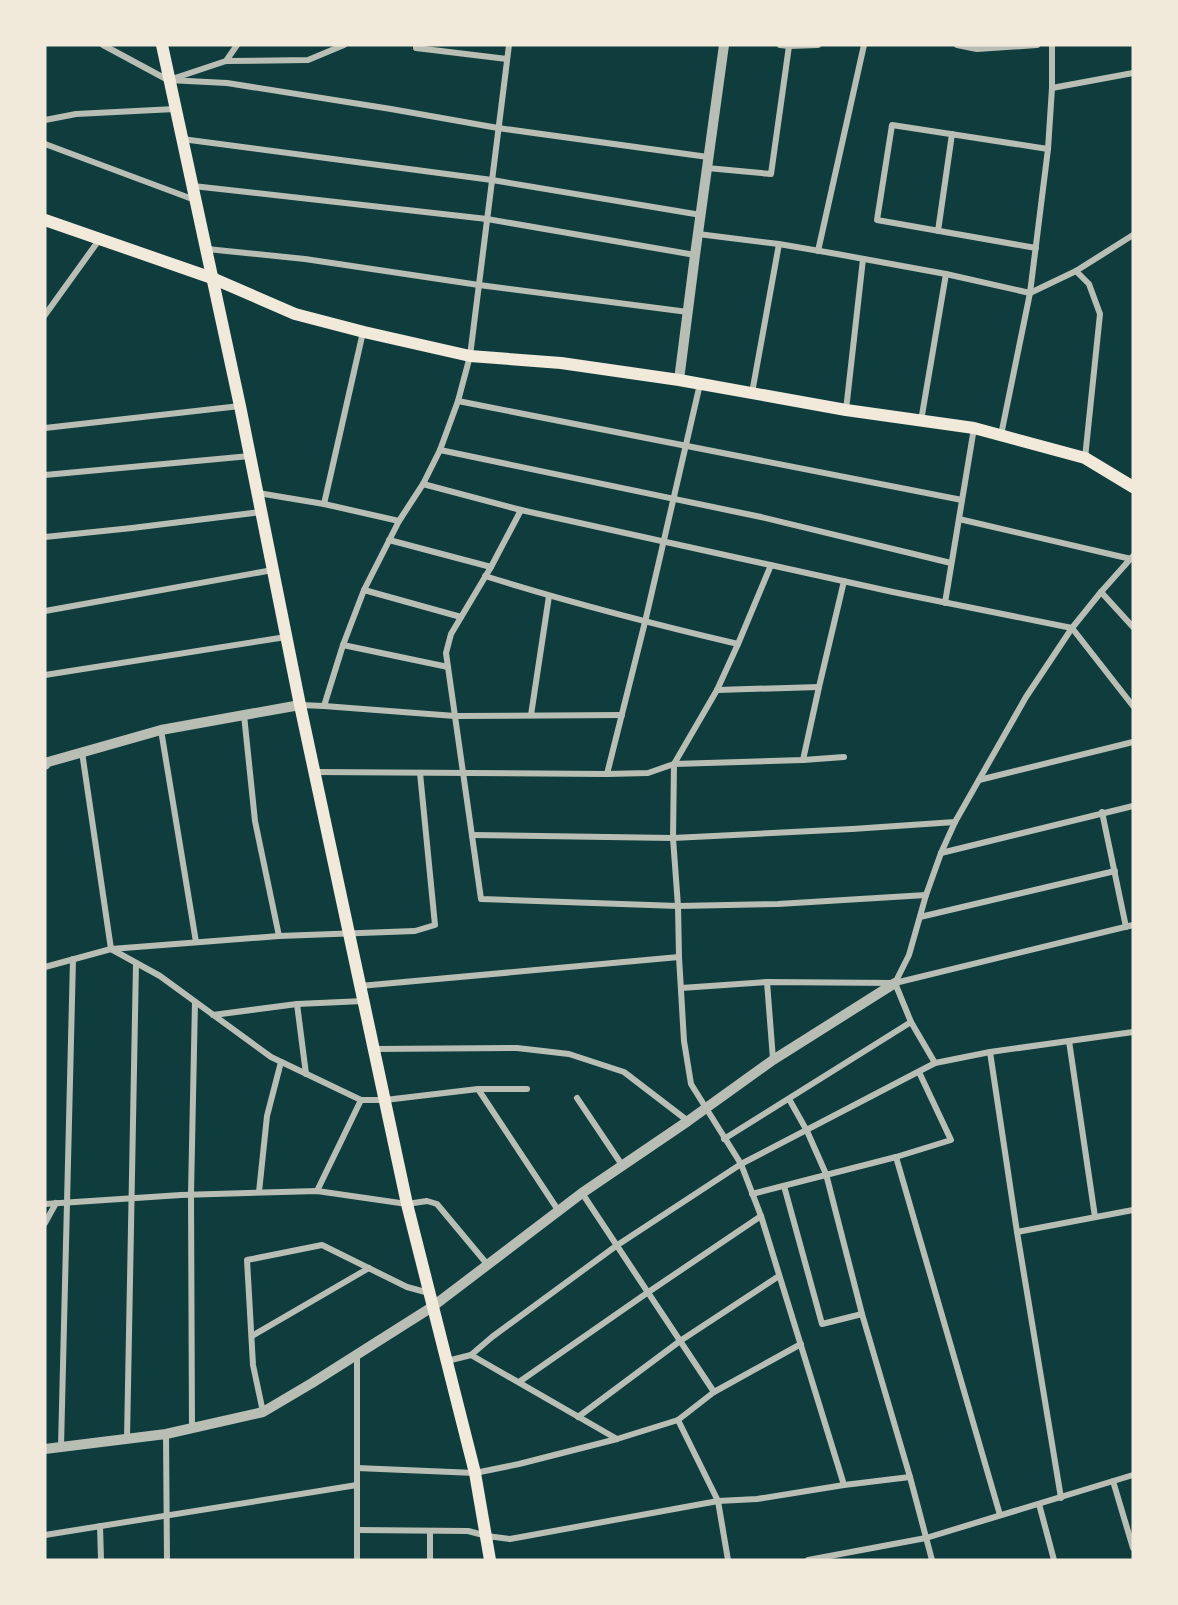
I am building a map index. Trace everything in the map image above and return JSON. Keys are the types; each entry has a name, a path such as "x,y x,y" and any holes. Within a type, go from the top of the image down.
{"main road":[{"path":"162,45 407,1204 475,1473 490,1560"},
{"path":"45,220 212,278 295,314 364,332 470,356 561,363 700,383 846,410 974,428 1085,458 1133,487"}],"street":[{"path":"103,45 168,80 227,84 379,107 771,174 789,46"},
{"path":"226,61 237,45"},
{"path":"168,80 226,61 308,60 344,45"},
{"path":"416,45 416,48 507,59"},
{"path":"324,706 343,645 364,590 399,521 423,484 440,450 458,401 470,356 509,45"},
{"path":"679,380 724,45"},
{"path":"780,45 818,45"},
{"path":"818,251 864,45"},
{"path":"957,45 977,49 1037,45"},
{"path":"1000,435 1030,293 1036,248 1048,149 1052,45"},
{"path":"1052,88 1133,75"},
{"path":"45,120 76,114 175,109"},
{"path":"1036,248 877,220 892,125 1048,149"},
{"path":"938,231 952,134"},
{"path":"182,139 492,180 700,215"},
{"path":"45,144 195,200"},
{"path":"192,186 487,219 695,255"},
{"path":"698,234 818,251 946,274 1030,293 1076,271 1133,235"},
{"path":"45,315 99,240"},
{"path":"752,393 778,244"},
{"path":"205,248 688,312"},
{"path":"846,410 863,259"},
{"path":"1076,271 1089,284 1100,314 1085,458"},
{"path":"921,421 946,274"},
{"path":"324,504 364,332"},
{"path":"607,774 700,383"},
{"path":"458,401 962,500"},
{"path":"45,428 240,406"},
{"path":"945,603 974,428"},
{"path":"440,450 761,517 951,563"},
{"path":"45,475 250,456"},
{"path":"423,484 521,510 945,603 1072,628 1133,706"},
{"path":"257,493 324,504 399,521"},
{"path":"521,510 491,567 451,634 446,653 481,898 678,906 778,904 926,895"},
{"path":"45,537 261,512"},
{"path":"45,1449 165,1434 263,1412 432,1307 558,1210 622,1165 773,1060 896,983 909,955 940,853 955,822 1026,697 1072,628 1132,557 959,519"},
{"path":"389,540 491,567"},
{"path":"771,565 717,690 674,764 673,838 684,1041 691,1084 741,1164 761,1216 844,1485"},
{"path":"45,611 273,570"},
{"path":"485,576 645,622 738,644"},
{"path":"803,760 844,581"},
{"path":"364,590 461,616"},
{"path":"1101,592 1133,627"},
{"path":"531,716 549,596"},
{"path":"45,675 287,637"},
{"path":"343,645 448,667"},
{"path":"717,690 819,687"},
{"path":"46,761 161,730 300,705 455,716 622,715"},
{"path":"244,715 255,821 279,936"},
{"path":"161,730 195,942"},
{"path":"979,781 1133,742"},
{"path":"82,752 111,949"},
{"path":"315,772 648,773 674,764 844,757"},
{"path":"45,967 111,949 279,936 415,931 435,925 420,773"},
{"path":"940,853 1133,806"},
{"path":"681,988 768,982 896,983 1129,926 1102,812"},
{"path":"472,835 673,838 955,822"},
{"path":"920,917 1115,871"},
{"path":"111,949 160,976 271,1057 361,1100 385,1100 478,1089 527,1089"},
{"path":"360,986 679,957"},
{"path":"61,1447 74,959"},
{"path":"127,1440 136,963"},
{"path":"768,982 773,1060"},
{"path":"896,983 911,1022 935,1063"},
{"path":"213,1015 297,1004 364,1001"},
{"path":"192,1429 191,1194 195,1002"},
{"path":"297,1004 306,1074"},
{"path":"724,1139 911,1022"},
{"path":"446,1361 471,1355 616,1246 741,1164 935,1063 990,1052 1133,1032"},
{"path":"1069,1041 1095,1217"},
{"path":"374,1049 517,1048 569,1054 624,1072 688,1121"},
{"path":"990,1052 1061,1498"},
{"path":"259,1192 267,1116 281,1062"},
{"path":"752,1194 896,1157 951,1140 919,1072"},
{"path":"478,1089 558,1210"},
{"path":"577,1098 622,1165"},
{"path":"789,1099 807,1131 826,1174 862,1314 932,1560"},
{"path":"317,1191 361,1100"},
{"path":"896,1157 1000,1515"},
{"path":"784,1186 822,1324 862,1314"},
{"path":"45,1204 191,1194 317,1191 407,1204 428,1201 437,1204 487,1264"},
{"path":"582,1193 714,1392"},
{"path":"45,1223 56,1203"},
{"path":"1017,1232 1133,1210"},
{"path":"519,1382 761,1216"},
{"path":"263,1412 254,1365 247,1260 322,1245 407,1287 429,1293"},
{"path":"252,1336 369,1268"},
{"path":"578,1417 680,1341 778,1276"},
{"path":"357,1468 475,1473 617,1439 678,1420 714,1392 801,1344"},
{"path":"357,1354 357,1560"},
{"path":"471,1355 617,1439"},
{"path":"678,1420 718,1501 728,1560"},
{"path":"165,1434 167,1560"},
{"path":"808,1560 927,1538 1133,1475"},
{"path":"357,1530 468,1531 510,1539 718,1501 757,1499 910,1477"},
{"path":"1113,1481 1133,1548"},
{"path":"45,1535 357,1485"},
{"path":"1039,1504 1054,1560"},
{"path":"100,1526 101,1560"},
{"path":"430,1532 430,1560"}]}
